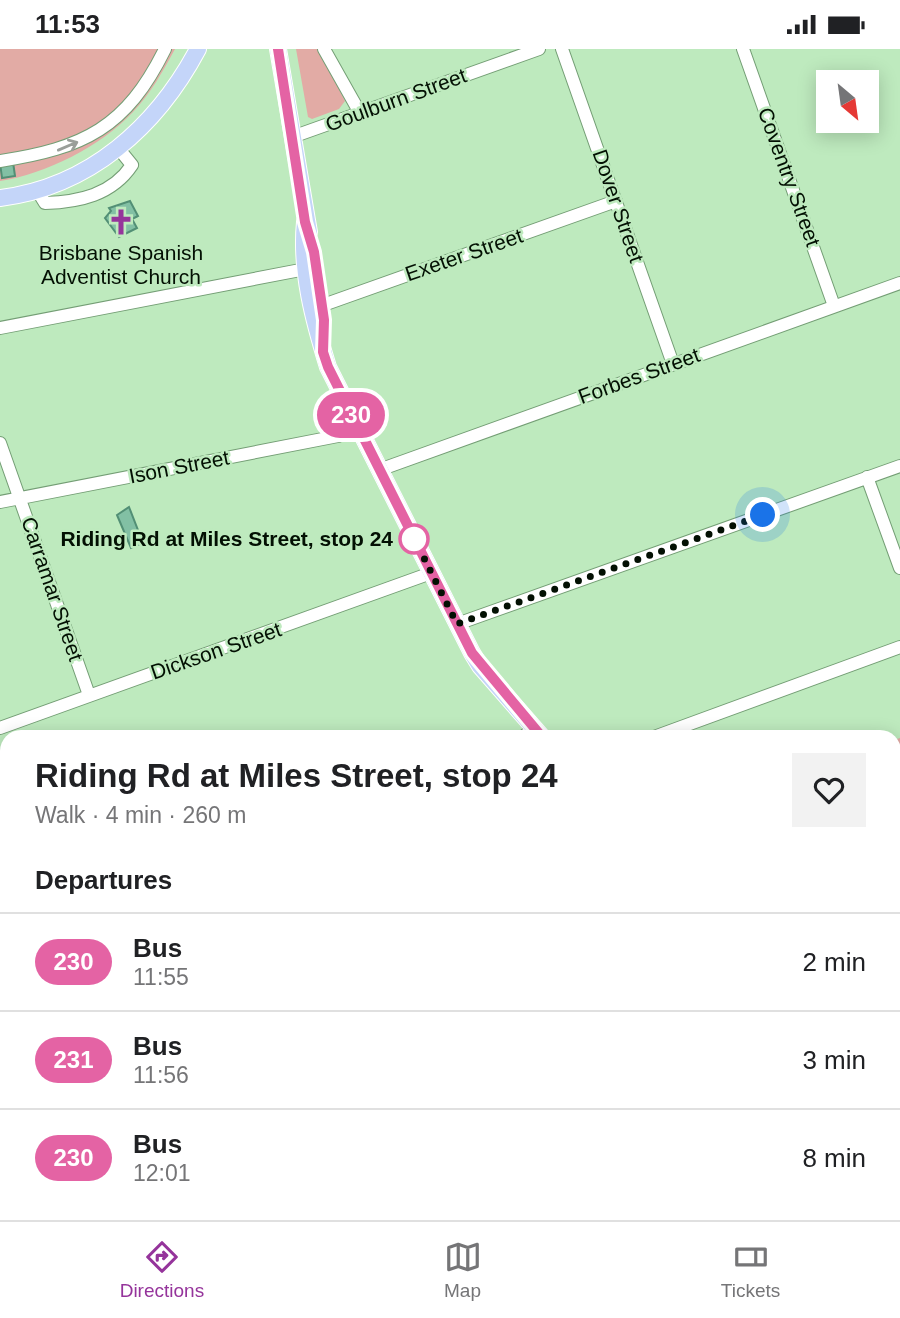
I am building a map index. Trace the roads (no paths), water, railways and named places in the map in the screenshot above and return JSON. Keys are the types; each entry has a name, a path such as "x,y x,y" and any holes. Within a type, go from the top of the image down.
{"main road":[{"path":"0,198 37,190 76,175 119,149 158,112 198,49"},
{"path":"278,49 317,307 316,336 357,428 457,624 480,666 530,730"}],"street":[{"path":"0,161 66,148 108,124 138,96 165,49"},
{"path":"324,49 360,113"},
{"name":"Goulburn Street","path":"292,137 539,49"},
{"name":"Dover Street","path":"562,49 673,364"},
{"name":"Coventry Street","path":"743,49 834,306"},
{"path":"37,190 46,203 54,203 83,200 110,187 132,165 119,149"},
{"name":"Exeter Street","path":"317,307 616,201"},
{"path":"0,328 311,267"},
{"name":"Forbes Street","path":"379,470 900,283"},
{"name":"Ison Street","path":"0,502 338,436 357,428"},
{"name":"Carramar Street","path":"0,443 89,695"},
{"path":"457,624 900,466"},
{"path":"867,477 900,568"},
{"name":"Dickson Street","path":"0,727 431,573"},
{"path":"673,730 900,647"}],"place":[{"name":"Brisbane Spanish Adventist Church","path":"121,222"},
{"name":"Riding Rd at Miles Street, stop 24","path":"414,539"}]}
